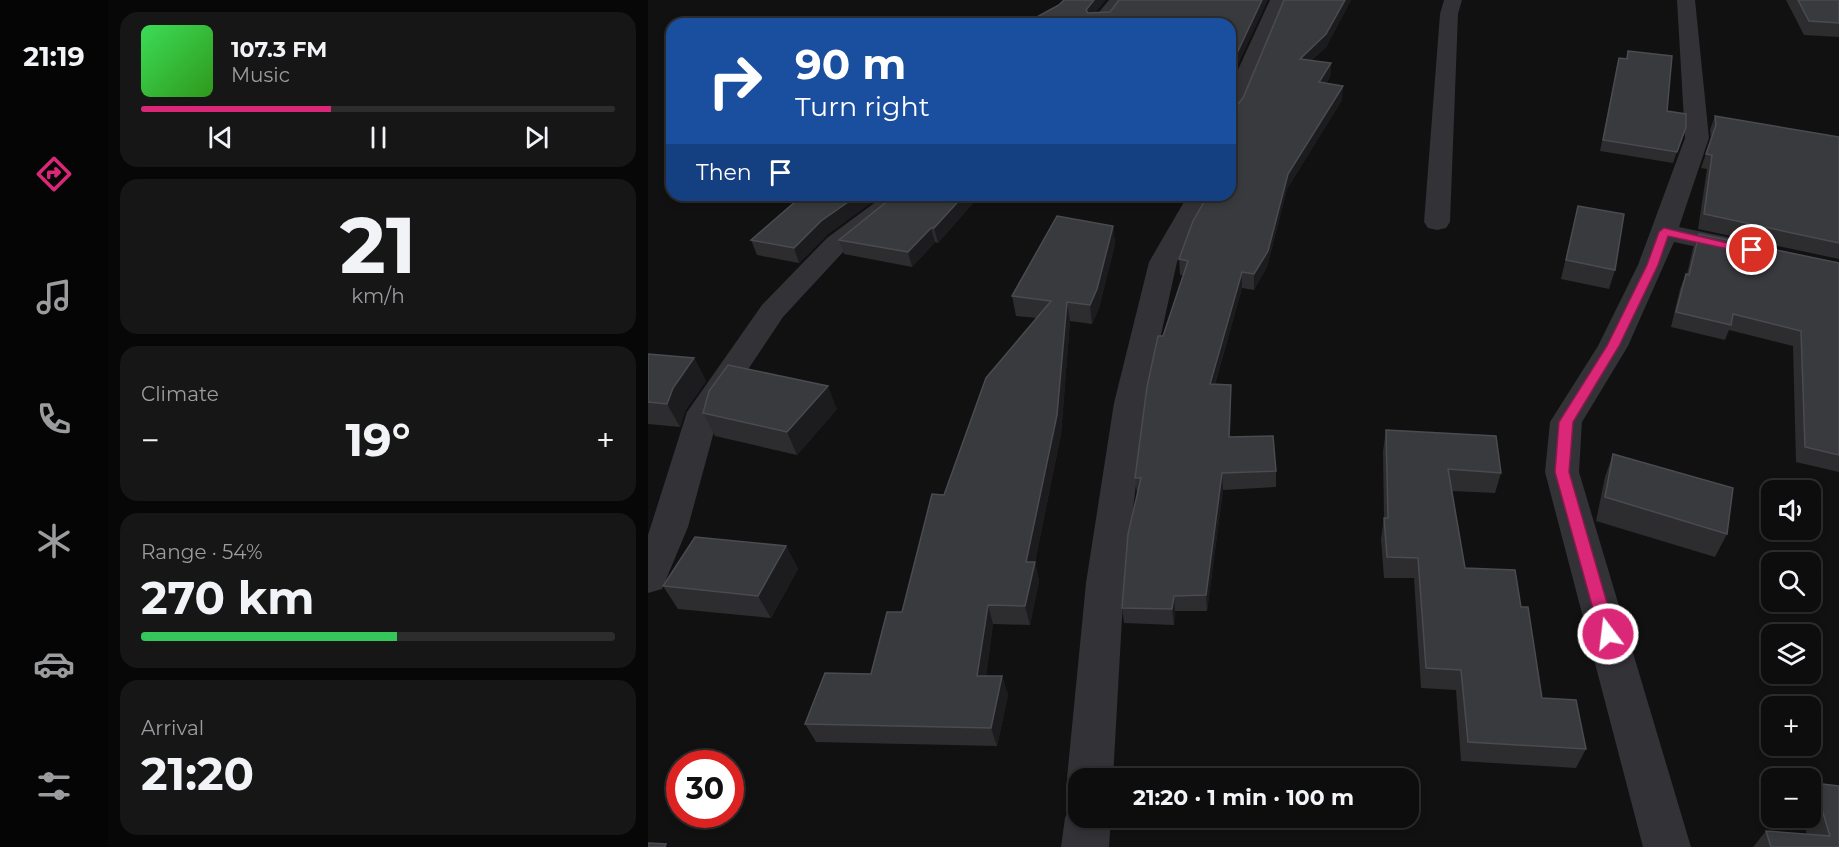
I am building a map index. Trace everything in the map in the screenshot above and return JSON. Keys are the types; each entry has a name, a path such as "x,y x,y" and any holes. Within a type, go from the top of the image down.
{"street":[{"path":"1104,18 1119,0"},
{"path":"1236,97 1279,0"},
{"path":"1437,222 1449,14 1453,0"},
{"path":"1667,847 1562,472 1566,422 1613,346 1652,265 1697,138 1686,0"},
{"path":"648,578 670,527 703,412 772,311 836,244 893,201"},
{"path":"1091,768 1105,583 1130,403 1163,262 1198,201"},
{"path":"1664,232 1769,254"},
{"path":"1085,847 1087,828"}],"building":[{"path":"1064,0 1094,0 1086,10 1088,13 1110,12 1119,0 1262,0 1236,55 1236,18 1035,18"},
{"path":"1284,0 1345,0 1326,34 1300,59 1331,63 1319,82 1343,86 1288,174 1268,251 1254,274 1242,272 1210,384 1231,385 1229,437 1273,436 1276,471 1222,473 1206,595 1174,596 1172,609 1122,608 1128,534 1141,478 1135,478 1147,387 1158,336 1163,336 1188,261 1179,259 1193,221 1205,201 1236,201 1236,104 1243,98"},
{"path":"1798,0 1839,0 1839,23 1809,21"},
{"path":"1628,51 1672,56 1667,111 1686,114 1686,127 1677,152 1603,140 1619,58 1627,59"},
{"path":"1715,116 1839,137 1839,243 1704,214 1712,155 1706,154 1716,125"},
{"path":"796,201 849,201 821,221 794,248 751,240"},
{"path":"888,201 959,201 908,252 839,240"},
{"path":"1578,206 1624,214 1615,270 1566,260"},
{"path":"1057,216 1113,226 1097,289 1090,305 1067,302 1057,415 1026,562 1035,562 1025,606 988,605 977,676 1002,676 991,728 805,724 825,673 871,674 887,612 902,612 932,494 944,495 986,378 1051,301 1012,296"},
{"path":"1699,234 1839,263 1839,455 1805,447 1801,331 1733,314 1731,325 1676,312 1686,274 1689,275"},
{"path":"648,354 694,358 673,388 667,404 648,402"},
{"path":"728,365 828,386 787,432 703,413 709,391"},
{"path":"1386,430 1496,436 1501,473 1448,469 1465,568 1515,570 1521,607 1528,607 1542,698 1576,700 1586,749 1468,742 1461,670 1426,668 1418,558 1387,557 1384,518 1388,518"},
{"path":"1613,454 1733,488 1727,534 1605,497"},
{"path":"695,537 786,546 758,596 663,586"},
{"path":"1821,784 1839,786 1839,847 1771,847 1766,831 1830,836 1821,806"},
{"path":"648,843 666,844 665,847 648,847"}],"route":[{"path":"1608,634 1562,472 1566,422 1613,346 1652,265 1664,232 1752,250"}]}
